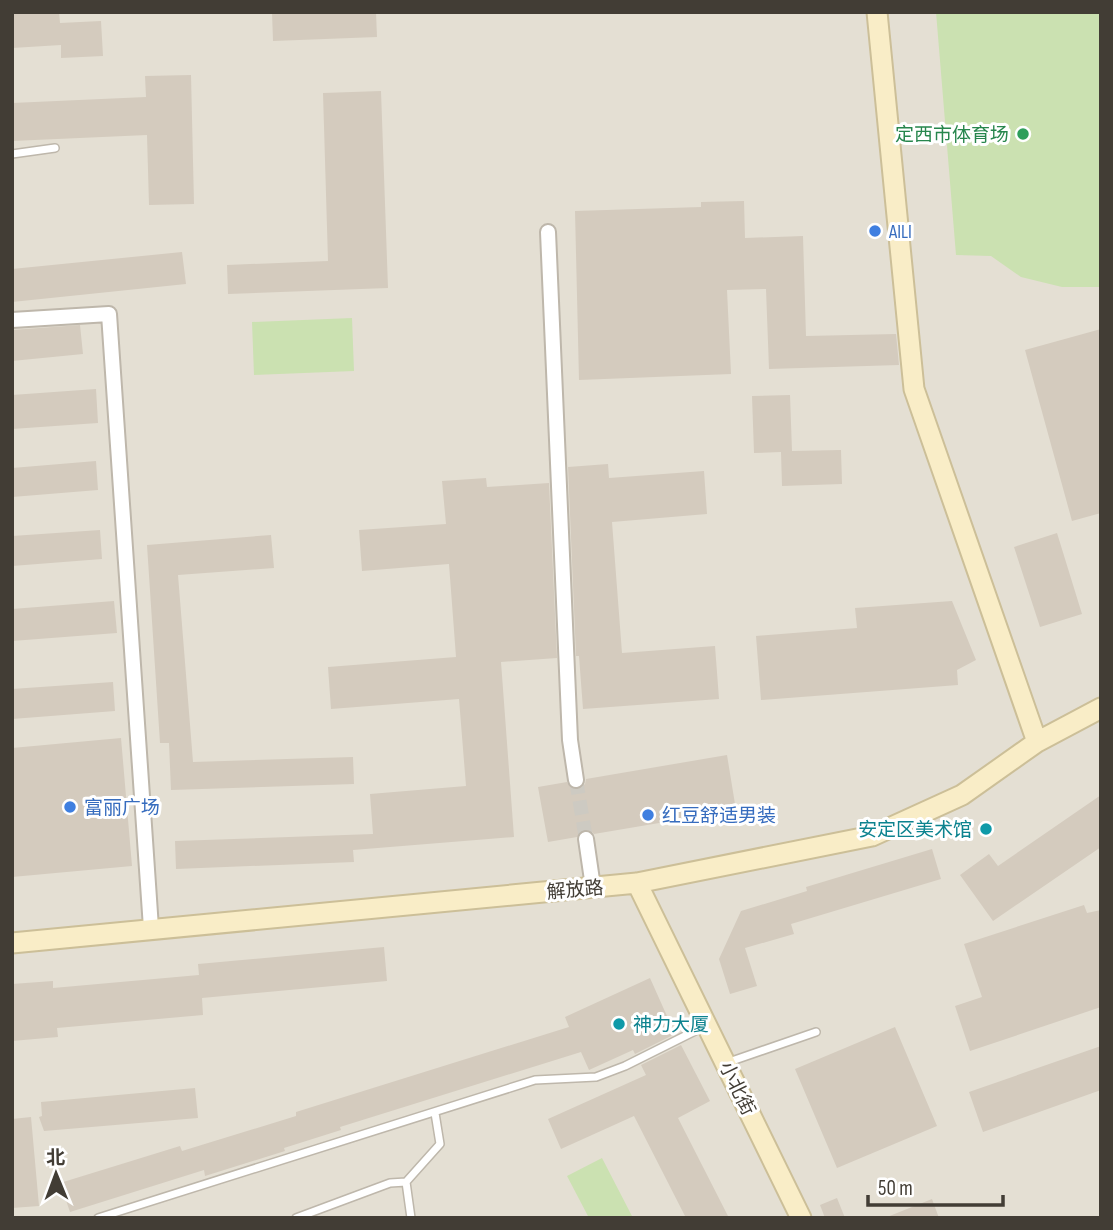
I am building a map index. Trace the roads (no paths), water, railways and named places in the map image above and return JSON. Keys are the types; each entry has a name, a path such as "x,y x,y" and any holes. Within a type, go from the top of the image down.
{"street":[{"path":"877,12 914,389 1037,742"},
{"path":"548,232 570,740 576,780"},
{"path":"12,320 109,314 151,928"},
{"name":"解放路","path":"16,940 638,883 872,836 962,795 1037,742 1101,708"},
{"path":"586,839 593,887"},
{"name":"小北街","path":"638,883 801,1218"}],"lane":[{"path":"12,154 55,148"},
{"path":"98,1218 535,1080 596,1077 625,1066 706,1025"},
{"path":"725,1063 816,1032"},
{"path":"296,1218 390,1183 405,1182 440,1144 435,1113"},
{"path":"405,1182 411,1218"}],"tunnel":[{"path":"576,780 586,839"}],"place":[{"name":"定西市体育场","path":"1023,134"},
{"name":"AILI","path":"875,231"},
{"name":"富丽广场","path":"70,807"},
{"name":"红豆舒适男装","path":"648,815"},
{"name":"安定区美术馆","path":"986,829"},
{"name":"神力大厦","path":"619,1024"}]}
